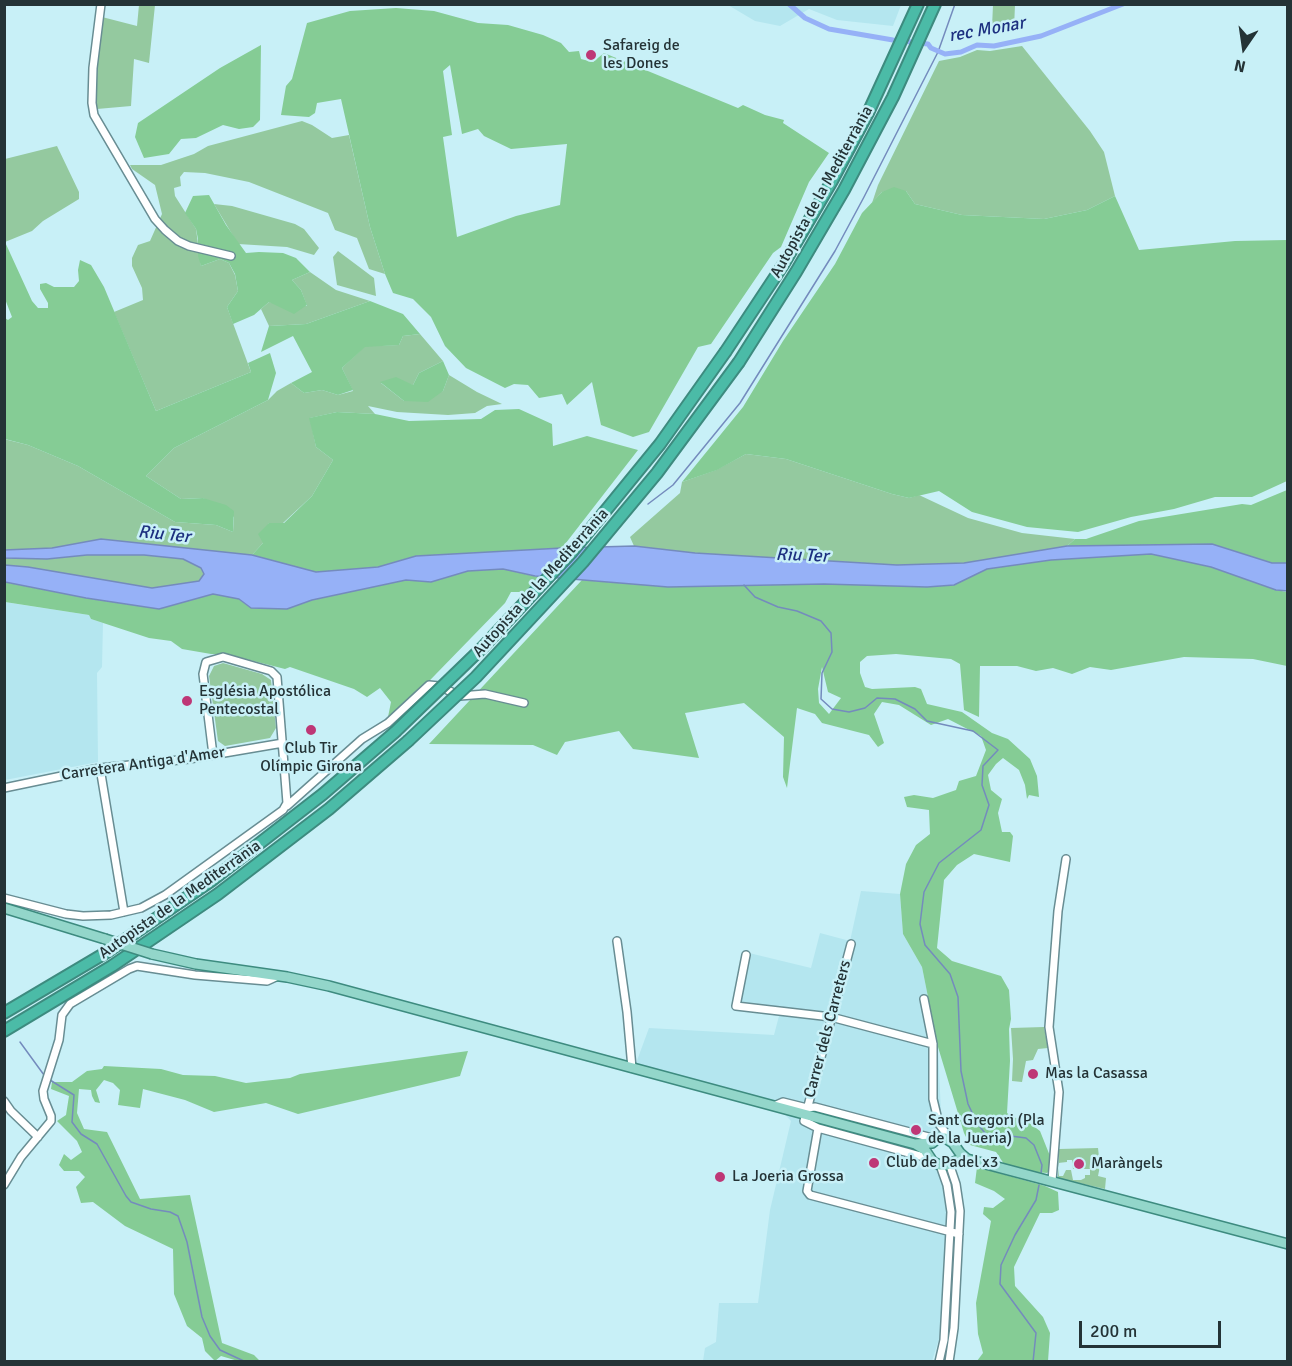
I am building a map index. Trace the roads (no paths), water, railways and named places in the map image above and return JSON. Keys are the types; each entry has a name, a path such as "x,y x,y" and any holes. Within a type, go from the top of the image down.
{"highway":[{"name":"Autopista de la Mediterrània","path":"6,1012 107,952 211,881 315,801 395,732 477,653 571,553 660,444 783,265 832,181 873,102 918,4"},
{"name":"Autopista de la Mediterrània","path":"4,1031 112,966 218,894 329,809 408,741 476,677 583,562 657,473 739,362 796,272 844,190 893,97 934,4"}],"main road":[{"path":"4,908 152,954 196,964 329,986 774,1106 806,1111 915,1144 941,1160 968,1159 1287,1244"},
{"path":"915,1144 945,1138 968,1159"},
{"path":"935,1140 929,1148 941,1160"},
{"path":"941,1160 953,1144"}],"street":[{"path":"101,4 93,68 94,115 155,219 165,230 178,241 189,246 231,256"},
{"path":"213,754 203,674 206,662 223,657 271,671 275,674 283,743 286,808"},
{"path":"6,897 66,914 83,916 103,916 141,908 165,895 286,808 294,798 355,748 362,739 388,723 429,685 439,686 460,696 485,693 524,703"},
{"name":"Carretera Antiga d'Amer","path":"4,788 100,768 283,743"},
{"path":"100,768 124,912"},
{"path":"1050,1180 1059,1092 1049,1028 1058,911 1066,859"},
{"path":"617,940 632,1068"},
{"name":"Carrer dels Carreters","path":"806,1111 851,944"},
{"path":"746,955 736,1006 831,1017 933,1044"},
{"path":"4,1185 21,1157 51,1120 43,1091 60,1036 62,1015 72,1002 137,966 195,975 267,981 278,976"},
{"path":"924,999 933,1044 933,1099 939,1124 953,1144"},
{"path":"4,1101 38,1137"},
{"path":"939,1124 935,1140 816,1107 806,1111 804,1120 818,1128 941,1160 959,1197 953,1335 949,1362"},
{"path":"818,1128 807,1191 810,1195 959,1234"},
{"path":"940,1361 944,1340 951,1232 949,1193 941,1160"}],"water":[{"path":"101,539 252,555 316,572 378,567 416,556 562,548 634,546 695,553 897,565 964,563 1067,546 1212,544 1272,563 1287,563 1288,591 1276,590 1211,567 1151,554 1051,560 987,569 954,585 927,587 824,584 668,587 535,576 503,569 468,571 431,582 406,580 312,600 287,609 251,608 239,599 213,594 159,609 5,582 5,565 152,588 199,581 204,574 201,568 183,559 144,555 87,555 47,559 5,558 4,550 52,548"}],"waterway":[{"name":"rec Monar","path":"789,4 805,18 829,29 928,44 931,48 945,54 961,52 977,45 994,46 1041,36 1123,4"},
{"path":"648,504 673,485 740,403 835,251 938,52 955,4"},
{"path":"744,585 755,597 821,621 831,633 832,652 822,673 821,699 832,709 849,712 865,708 877,698 895,699 915,709 927,721 973,731 998,750 983,766 982,785 989,805 981,830 939,863 924,892 920,924 925,945 950,974 958,997 961,1071 968,1104 977,1123 988,1137 1003,1135 1026,1138 1034,1145 1042,1165 1041,1173"},
{"path":"20,1042 44,1075"},
{"path":"50,1080 74,1095 72,1122 81,1134 97,1144 131,1202 178,1216 187,1242 202,1317 210,1336 220,1350 246,1362"},
{"path":"1033,1362 1036,1333 1000,1284 1001,1265 1015,1235 1036,1200 1039,1185"}],"place":[{"name":"Safareig de les Dones","path":"591,55"},
{"name":"Església Apostólica Pentecostal","path":"187,701"},
{"name":"Club Tir Olímpic Girona","path":"311,730"},
{"name":"Mas la Casassa","path":"1033,1074"},
{"name":"Sant Gregori (Pla de la Jueria)","path":"916,1130"},
{"name":"Club de Padel x3","path":"874,1163"},
{"name":"Maràngels","path":"1079,1164"},
{"name":"La Joeria Grossa","path":"720,1177"}],"water label":[{"name":"Riu Ter","path":"164,535"},
{"name":"Riu Ter","path":"802,556"}]}
